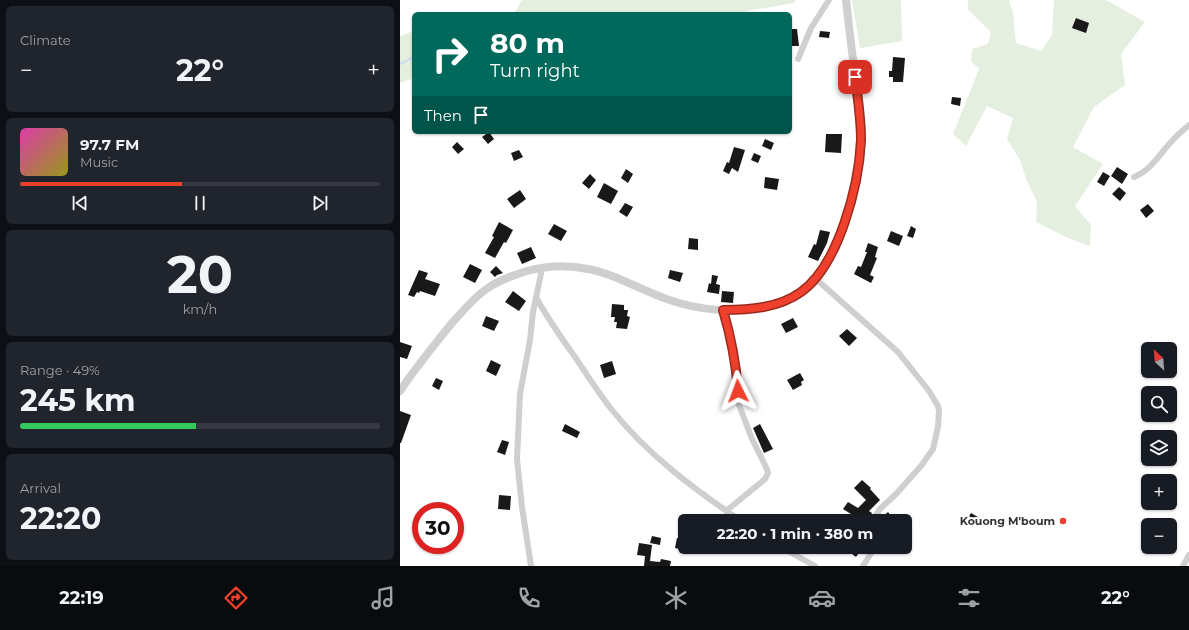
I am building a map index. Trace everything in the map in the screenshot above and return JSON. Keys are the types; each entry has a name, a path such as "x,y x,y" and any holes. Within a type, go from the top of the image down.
{"street":[{"path":"798,59 812,28 829,0"},
{"path":"400,391 426,355 469,304 480,293 515,275 542,269 568,266 589,269 677,303 723,310 752,309 772,306 801,292 816,279 835,248 847,214 856,178 861,143 859,108 846,0"},
{"path":"1134,177 1144,173 1189,124"},
{"path":"531,566 522,507 517,459 520,394 530,340 533,312 542,269"},
{"path":"816,279 898,352 929,391 938,406 938,427 933,449 921,466 896,494 880,508 876,514"},
{"path":"536,297 550,322 598,391 649,451 730,514"},
{"path":"723,310 736,363 739,405 752,439 768,473 765,479 726,511"},
{"path":"794,554 815,566"},
{"path":"863,566 871,554"},
{"path":"1183,566 1189,555"}],"green space":[{"path":"522,0 795,0 795,3 746,12 515,12"},
{"path":"852,0 901,0 902,41 860,48"},
{"path":"968,0 1009,0 1013,13 1016,43 1041,51 1052,35 1054,0 1106,0 1145,22 1121,54 1125,85 1094,107 1073,147 1103,164 1075,206 1091,225 1090,246 1068,238 1036,222 1037,202 1026,179 1020,160 1007,139 1013,118 987,106 966,146 953,134 979,69 971,61 972,49 988,44 991,32 968,10"},
{"path":"412,32 412,79 400,83 400,36"}],"building":[{"path":"1076,18 1089,23 1086,33 1072,28"},
{"path":"792,29 797,29 799,46 792,46"},
{"path":"820,31 830,32 829,38 819,37"},
{"path":"893,57 905,58 903,82 893,82 893,77 889,77 889,71 892,71"},
{"path":"952,97 961,98 960,106 951,104"},
{"path":"486,134 490,134 494,139 488,144 482,137"},
{"path":"826,134 842,134 841,153 825,152"},
{"path":"765,139 774,143 771,150 762,146"},
{"path":"457,142 464,149 458,154 452,147"},
{"path":"734,147 745,150 738,172 732,168 729,174 723,171 727,162 729,163"},
{"path":"519,150 523,157 514,161 511,153"},
{"path":"754,153 761,156 758,163 751,160"},
{"path":"1117,167 1128,174 1122,184 1111,176"},
{"path":"626,169 633,174 628,183 621,178"},
{"path":"1103,172 1110,176 1104,186 1097,182"},
{"path":"590,174 596,180 589,189 582,183"},
{"path":"765,177 779,179 777,190 764,188"},
{"path":"604,183 618,191 611,204 597,197"},
{"path":"1119,187 1126,193 1120,201 1112,194"},
{"path":"520,190 526,199 514,208 507,199"},
{"path":"625,203 633,207 627,217 619,212"},
{"path":"1148,204 1154,211 1146,218 1140,210"},
{"path":"499,222 513,230 495,258 485,253 494,237 492,236"},
{"path":"554,224 567,231 561,241 548,234"},
{"path":"911,226 916,229 913,238 907,236"},
{"path":"820,230 830,232 827,243 818,261 808,257 814,244 816,245"},
{"path":"891,231 903,236 899,246 887,241"},
{"path":"689,238 698,239 698,250 688,249"},
{"path":"868,243 878,247 875,257 877,258 870,275 874,277 871,283 854,274 858,266 861,267 867,252 865,252"},
{"path":"531,247 536,258 522,264 517,253"},
{"path":"470,264 482,270 475,283 463,277"},
{"path":"496,266 503,273 495,277 490,272"},
{"path":"419,270 428,273 425,279 440,284 435,296 420,291 419,293 417,292 414,297 408,295"},
{"path":"670,270 683,273 680,282 668,278"},
{"path":"712,275 718,276 716,284 720,285 719,294 707,292 709,283 711,284"},
{"path":"513,291 526,301 519,311 505,302"},
{"path":"722,291 734,292 733,303 721,302"},
{"path":"612,304 624,305 624,310 628,310 627,316 630,317 627,329 616,328 617,322 614,322 615,317 611,317"},
{"path":"486,316 499,321 494,331 482,326"},
{"path":"793,318 798,327 786,333 781,324"},
{"path":"847,329 857,338 849,346 839,336"},
{"path":"400,342 412,346 407,359 400,357"},
{"path":"491,360 501,365 496,376 486,371"},
{"path":"612,361 616,374 604,378 600,365"},
{"path":"800,373 804,380 801,382 802,385 793,390 787,380"},
{"path":"436,378 443,381 439,390 432,386"},
{"path":"400,411 411,415 401,443 400,443"},
{"path":"565,424 580,432 577,438 562,431"},
{"path":"760,424 773,449 764,453 753,428"},
{"path":"502,440 509,442 505,455 497,452"},
{"path":"862,480 871,488 870,489 880,500 869,511 871,514 851,514 843,509 848,502 858,508 866,500 854,488"},
{"path":"499,495 511,496 510,510 498,509"},
{"path":"971,513 983,520 979,527 967,519"},
{"path":"652,536 661,538 660,545 650,543"},
{"path":"677,538 678,538 678,549 675,548"},
{"path":"639,543 652,545 650,561 660,562 661,559 671,561 670,566 644,566 645,556 637,555"}],"waterway":[{"path":"400,64 412,58"}],"place":[{"name":"Kouong M'boum","path":"1063,521"}],"route":[{"path":"738,391 737,369 723,310 752,309 772,306 786,300 801,292 816,279 828,261 835,248 849,208 856,178 861,139 855,77"}]}
